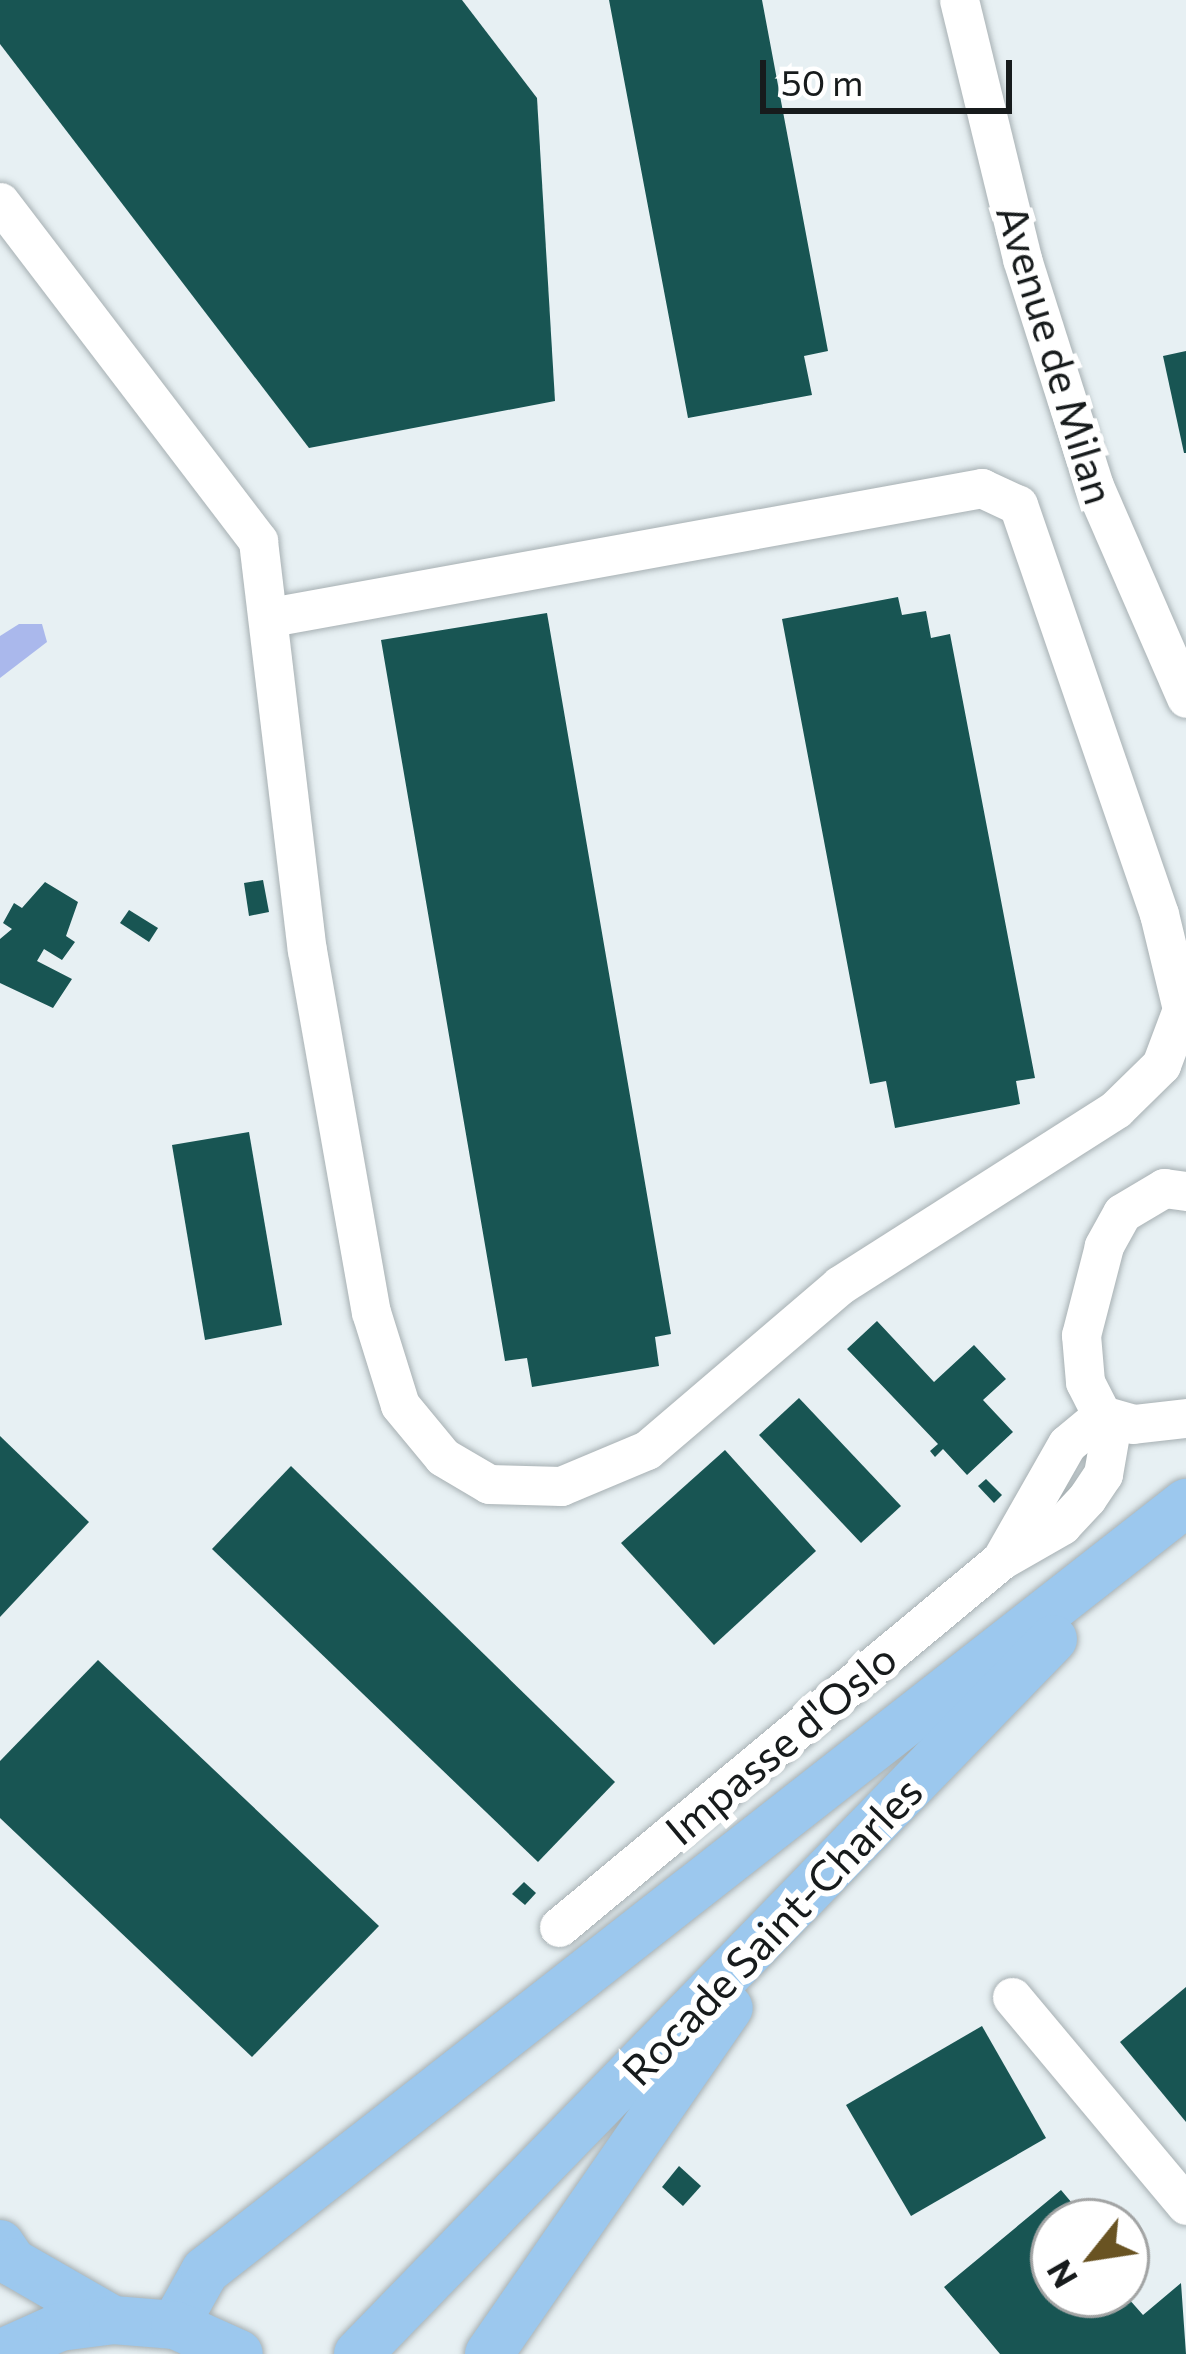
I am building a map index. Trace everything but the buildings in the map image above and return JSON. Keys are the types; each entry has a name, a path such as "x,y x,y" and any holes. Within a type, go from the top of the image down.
{"main road":[{"name":"Rocade Saint-Charles","path":"366,2345 1185,1504"},
{"path":"175,2325 205,2271 1185,1504"},
{"path":"489,2354 711,2032 852,1848"},
{"path":"0,2244 12,2262 113,2320"},
{"path":"0,2354 60,2327 113,2320 175,2325 239,2354"}],"street":[{"name":"Avenue de Milan","path":"959,0 1022,259 1094,486 1186,698"},
{"path":"0,202 258,541 271,617 275,722 307,950 371,1312 400,1405 443,1456 489,1484 561,1486 647,1450 840,1285 1116,1109 1161,1065 1182,1009 1159,914 1018,505 982,488 271,617"},
{"path":"1186,1191 1164,1188 1122,1214 1104,1246 1081,1335 1085,1382 1102,1415 1133,1424 1186,1418"},
{"name":"Impasse d'Oslo","path":"559,1927 1001,1560 1067,1444 1102,1415"},
{"path":"1012,1997 1186,2206"}],"water":[{"path":"19,624 42,624 47,642 0,678 0,636"}]}
